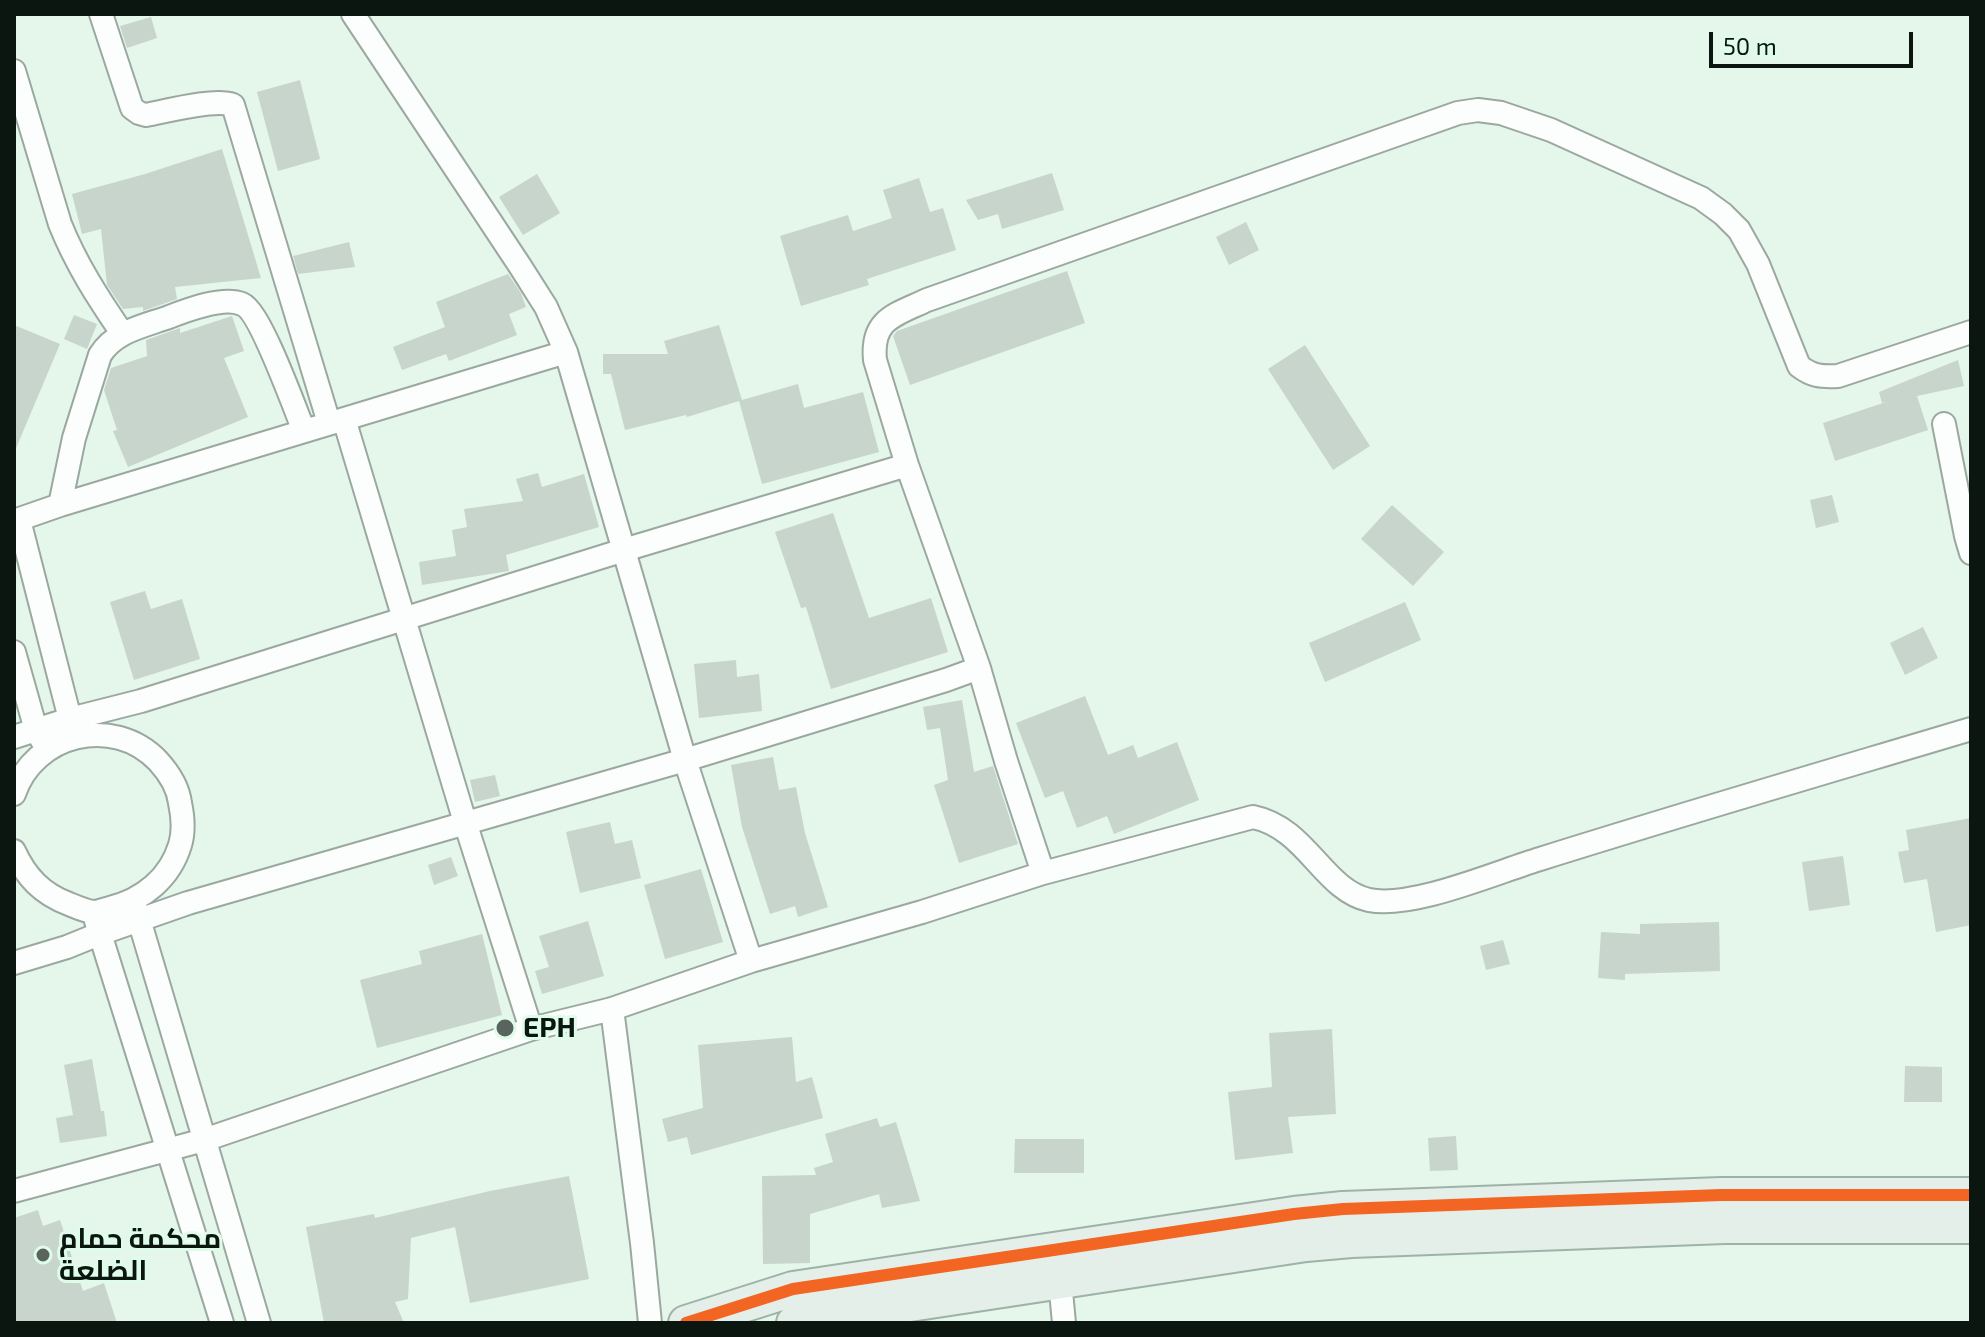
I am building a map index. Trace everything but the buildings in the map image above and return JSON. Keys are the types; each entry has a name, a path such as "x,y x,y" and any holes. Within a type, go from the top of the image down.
{"main road":[{"path":"686,1323 793,1289 1331,1210 1721,1195 1971,1195"},
{"path":"794,1323 1306,1244 1351,1240 1725,1226 1971,1226"}],"street":[{"path":"101,14 132,108 136,111 146,115 213,103 233,105 405,619 531,1029"},
{"path":"353,14 540,297 566,352 685,760 751,961"},
{"path":"14,71 65,236 93,291 122,333"},
{"path":"1043,873 979,668 907,465 875,360 875,338 887,319 927,300 1317,161 1458,113 1478,110 1501,113 1551,130 1701,198 1723,214 1739,230 1758,264 1799,366 1810,375 1838,376 1971,332"},
{"path":"60,505 74,438 100,355 106,346 122,333 196,307 233,302 245,305 273,355 304,431"},
{"path":"74,727 16,521 566,352"},
{"path":"1944,424 1971,553"},
{"path":"33,739 63,741 74,727 141,701 907,465"},
{"path":"14,652 33,739 31,764 18,782 14,794"},
{"path":"14,963 67,947 96,923 136,911 188,903 685,760 979,668"},
{"path":"74,727 129,740 150,753 168,771 179,794 183,819 180,844 170,867 136,911"},
{"path":"14,1191 204,1140 531,1029 612,1009 751,961 922,912 1043,873 1253,817 1279,826 1305,848 1336,882 1355,895 1385,901 1423,896 1971,729"},
{"path":"14,851 37,887 96,923 222,1323"},
{"path":"136,911 259,1323"},
{"path":"612,1009 650,1323"},
{"path":"1060,1281 1064,1323"}],"transit line":[{"path":"686,1323 793,1289 1343,1209 1721,1195 1971,1195"}],"place":[{"name":"EPH","path":"505,1028"},
{"name":"محكمة حمام الضلعة","path":"43,1255"}]}
